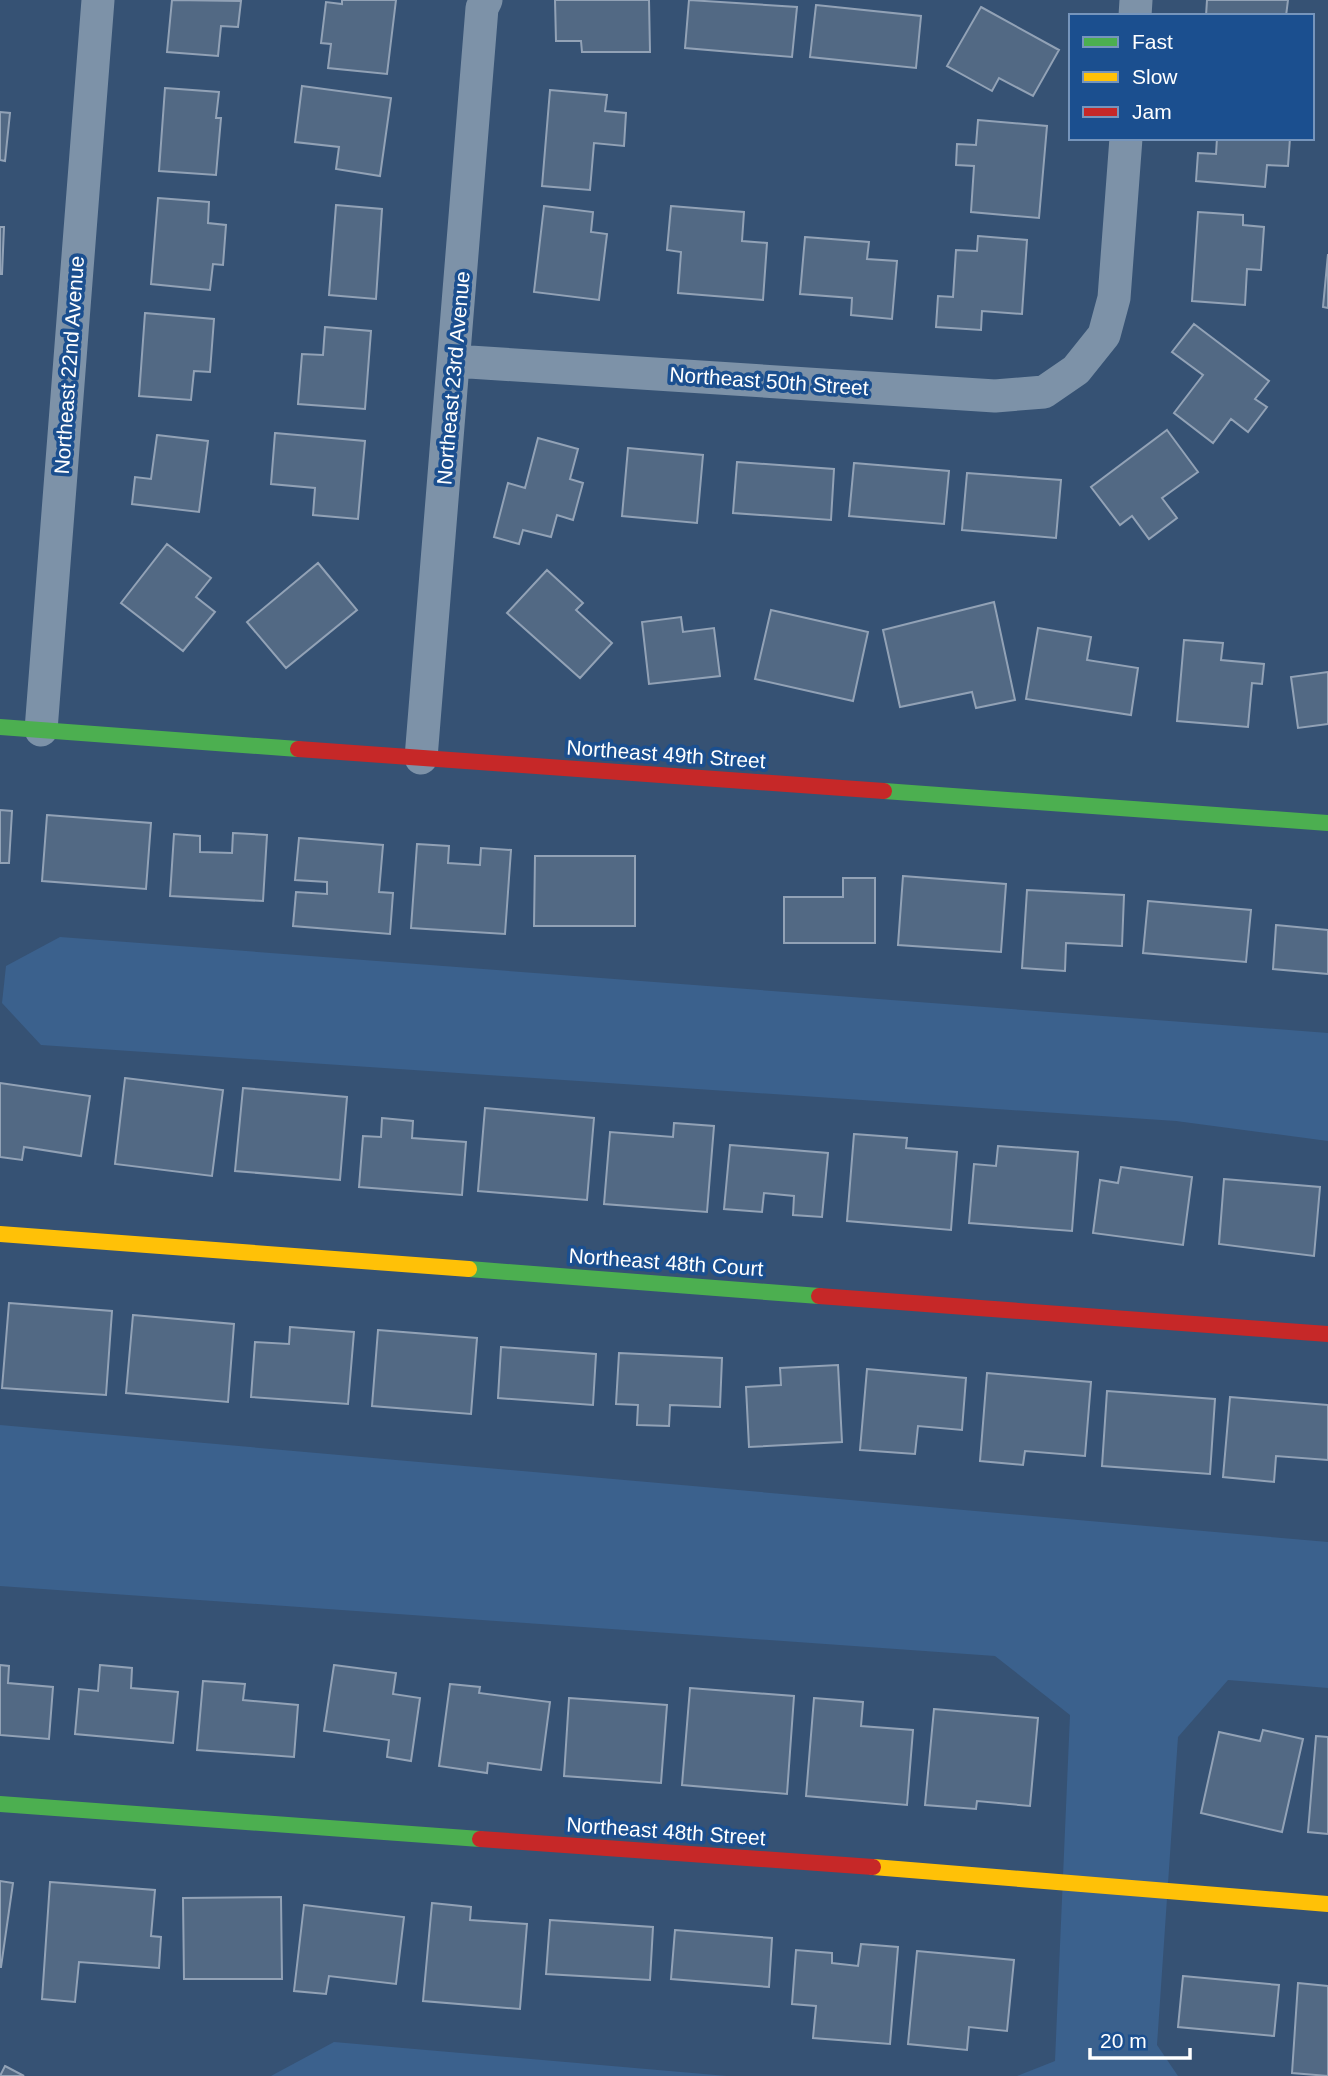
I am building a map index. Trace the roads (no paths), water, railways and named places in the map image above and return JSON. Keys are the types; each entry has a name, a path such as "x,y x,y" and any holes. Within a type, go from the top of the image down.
{"street":[{"name":"Northeast 22nd Avenue","path":"41,730 98,0"},
{"name":"Northeast 23rd Avenue","path":"421,758 482,8 486,0"},
{"name":"Northeast 50th Street","path":"454,361 995,396 1044,392 1076,370 1104,335 1114,298 1126,140"},
{"name":"Northeast 49th Street","path":"0,727 1328,823"},
{"name":"Northeast 48th Court","path":"0,1234 1328,1334"},
{"name":"Northeast 48th Street","path":"0,1804 983,1875 1328,1904"}],"water":[{"path":"60,937 1328,1033 1328,1141 1176,1121 41,1045 2,1003 6,966"},
{"path":"0,1425 1328,1542 1328,1688 1228,1680 1178,1737 1157,2045 1178,2076 1017,2076 1055,2061 1070,1715 995,1656 0,1586"},
{"path":"334,2042 727,2076 271,2076"}]}
